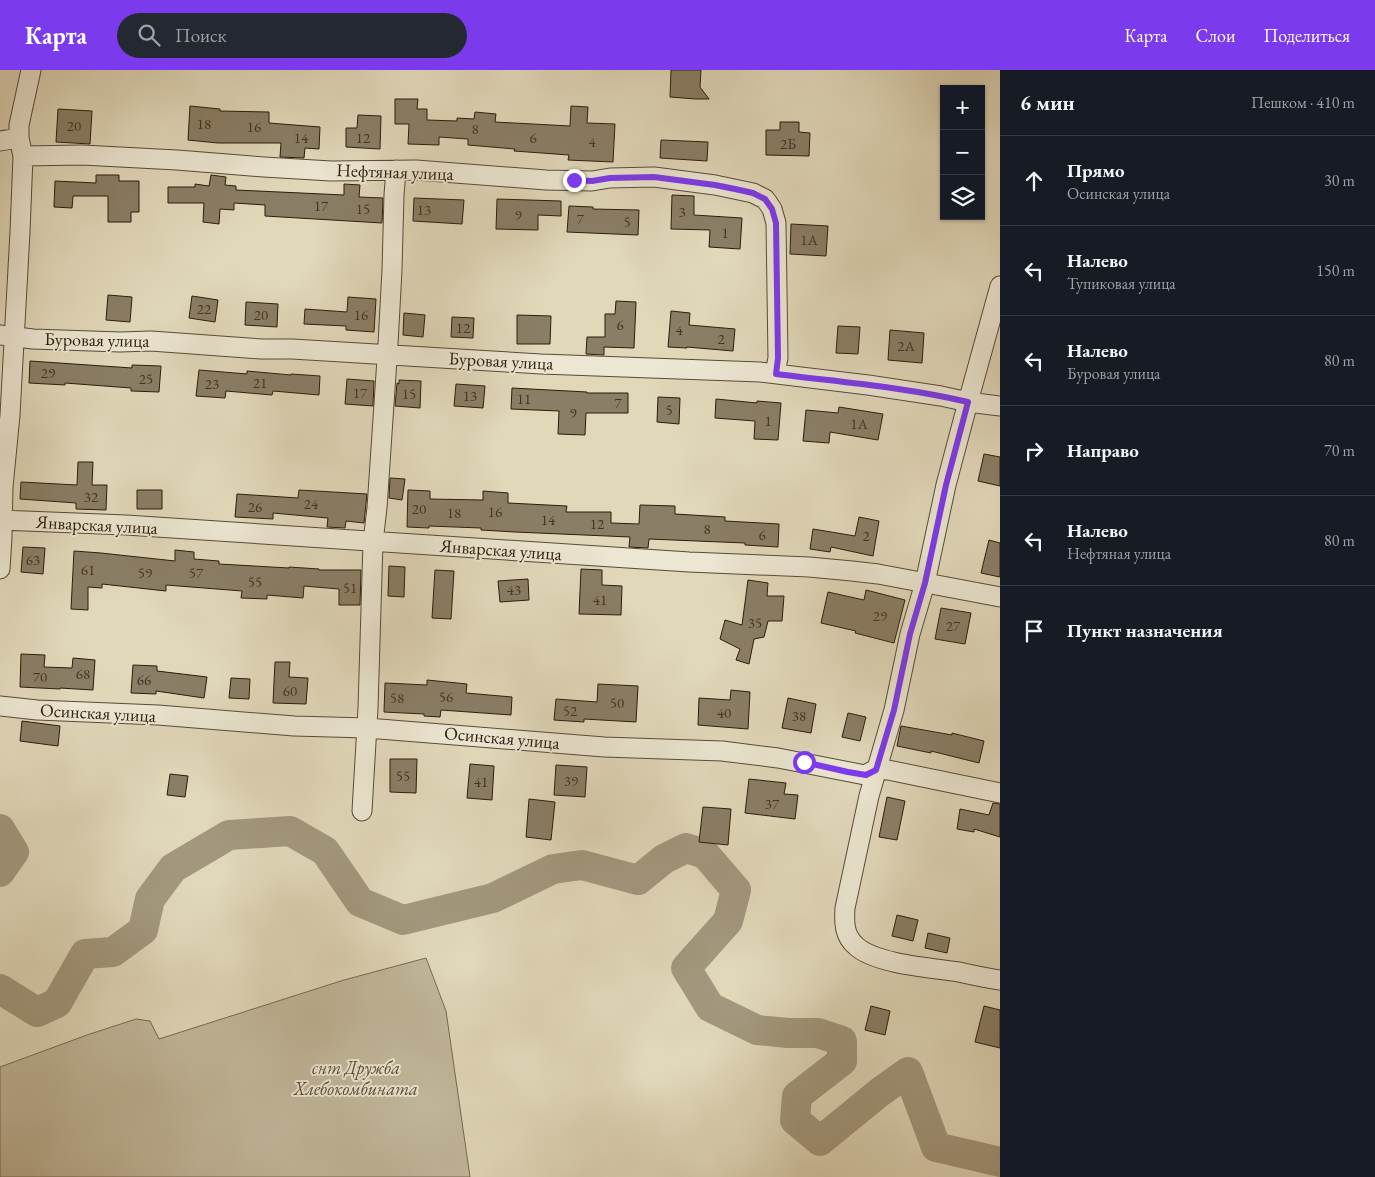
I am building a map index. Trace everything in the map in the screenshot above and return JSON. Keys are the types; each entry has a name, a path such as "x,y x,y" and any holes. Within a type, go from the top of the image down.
{"street":[{"path":"0,569 3,487 10,415 7,336 20,232 21,147 19,125 31,70"},
{"name":"Нефтяная улица","path":"0,141 21,147 82,155 331,171 416,170 514,178 592,181 610,178 654,177 715,185 753,193 765,199 772,209 776,223 778,358 776,374"},
{"path":"362,811 367,728 373,542 391,298 396,170"},
{"path":"1000,286 946,485 925,583 910,634 894,710 876,770 845,908 844,927 856,946 869,954 888,960 1000,980"},
{"name":"Буровая улица","path":"7,336 33,339 174,342 541,364 776,374 868,385 1000,406"},
{"name":"Январская улица","path":"1,520 126,525 396,542 461,548 834,569 878,574 1000,597"},
{"name":"Осинская улица","path":"0,706 38,710 158,715 294,726 367,728 604,746 722,751 796,761 866,775 876,770 888,770 1000,793"}],"green space":[{"name":"снт Дружба Хлебокомбината","path":"426,958 446,1011 470,1177 0,1177 0,1067 136,1019 150,1021 159,1039 344,980"}],"building":[{"path":"671,70 701,70 700,87 709,99 670,97"},
{"path":"395,99 418,99 417,109 427,109 427,120 457,121 457,118 474,119 475,112 496,114 495,122 570,126 571,106 588,107 587,123 615,124 613,162 568,160 569,155 468,145 468,139 439,137 439,145 408,144 409,124 395,124"},
{"path":"190,106 220,109 220,111 269,112 269,123 320,127 319,149 305,148 304,158 280,157 281,143 218,143 188,140"},
{"path":"58,109 92,111 90,144 56,142"},
{"path":"358,115 381,116 380,149 346,147 346,128 357,128"},
{"path":"780,122 799,122 799,132 810,133 809,156 766,155 766,130 780,130"},
{"path":"661,140 708,142 707,161 660,158"},
{"path":"96,175 119,175 119,181 139,181 139,212 131,212 131,222 108,222 108,196 73,196 72,208 54,207 55,181 96,183"},
{"path":"211,175 226,177 225,185 236,186 236,190 344,195 344,184 360,185 359,197 383,198 382,223 265,216 265,205 234,203 234,210 220,209 219,224 203,222 204,203 168,203 168,187 195,187 195,184 209,186"},
{"path":"672,195 694,196 694,215 742,218 740,249 709,247 710,230 671,229"},
{"path":"414,198 464,200 462,224 413,221"},
{"path":"497,199 561,201 561,216 538,215 538,230 496,229"},
{"path":"569,206 593,207 593,209 639,210 638,235 567,232"},
{"path":"791,224 828,226 826,256 790,254"},
{"path":"108,295 132,297 130,322 106,320"},
{"path":"192,296 218,300 215,322 189,318"},
{"path":"348,297 376,299 374,332 346,330 346,326 304,324 305,309 347,312"},
{"path":"616,301 636,302 634,348 604,347 604,355 586,354 587,337 605,337 605,314 615,314"},
{"path":"246,302 278,304 277,327 245,325"},
{"path":"671,311 690,313 689,325 735,329 733,351 668,347"},
{"path":"404,313 425,315 423,337 403,335"},
{"path":"517,315 551,316 550,344 517,344"},
{"path":"452,317 474,318 473,338 451,337"},
{"path":"838,326 860,327 858,354 836,353"},
{"path":"890,330 924,333 922,363 888,360"},
{"path":"30,361 132,368 132,365 161,366 159,392 131,391 131,388 65,383 65,385 29,383"},
{"path":"199,370 247,374 247,371 320,376 319,395 273,391 272,395 226,391 225,398 196,396"},
{"path":"347,379 374,381 373,406 345,404"},
{"path":"399,380 421,381 420,408 395,406 397,383 399,384"},
{"path":"456,384 485,386 483,408 454,406"},
{"path":"512,388 587,393 628,393 628,413 586,413 585,435 558,434 559,411 511,409"},
{"path":"658,397 680,398 679,424 657,422"},
{"path":"716,399 781,403 778,440 754,439 755,421 715,418"},
{"path":"839,407 883,414 878,440 830,432 829,443 803,441 806,410 838,413"},
{"path":"984,454 1000,457 1000,486 978,481"},
{"path":"78,462 93,462 92,485 107,485 106,510 76,509 76,503 20,499 21,482 77,485"},
{"path":"390,478 405,479 402,500 389,498"},
{"path":"137,490 162,490 162,509 137,509"},
{"path":"299,490 367,494 364,523 346,521 345,528 327,527 328,518 273,513 273,519 235,517 237,494 298,498"},
{"path":"408,490 430,491 430,499 483,500 483,491 508,493 508,503 567,506 566,512 611,512 611,523 639,524 640,505 675,506 675,514 725,517 725,521 779,524 778,547 745,545 745,543 649,539 648,548 629,547 630,537 481,530 481,528 407,527"},
{"path":"859,517 879,521 873,556 831,547 830,552 810,549 813,529 855,536"},
{"path":"989,540 1000,543 1000,577 981,573"},
{"path":"23,547 45,548 43,574 21,572"},
{"path":"175,550 194,552 194,559 219,561 219,564 319,570 361,570 360,605 339,605 339,589 304,586 303,598 267,595 267,599 241,598 242,591 166,585 166,591 102,584 102,588 88,587 88,610 71,609 74,551 175,561"},
{"path":"389,566 405,567 404,597 388,596"},
{"path":"581,569 602,570 602,585 622,586 621,615 579,614"},
{"path":"435,570 454,571 451,619 432,618"},
{"path":"528,579 529,600 500,602 498,581"},
{"path":"748,580 768,583 767,596 784,596 782,621 768,621 764,637 754,639 749,664 736,660 740,649 720,639 725,620 742,625"},
{"path":"866,590 905,600 894,643 855,633 856,631 821,623 828,592 864,600"},
{"path":"941,608 971,613 965,644 935,639"},
{"path":"21,654 45,655 44,667 72,668 73,658 95,660 93,690 20,687"},
{"path":"275,662 290,662 289,677 308,678 306,704 273,703"},
{"path":"133,665 157,666 157,671 207,677 204,698 156,691 156,694 131,693"},
{"path":"231,678 250,679 249,699 229,698"},
{"path":"427,680 467,684 466,693 512,697 511,715 441,710 440,717 424,716 424,714 384,712 385,683 427,685"},
{"path":"598,684 638,686 636,722 584,719 584,722 554,720 556,699 597,702"},
{"path":"731,690 750,692 748,729 698,725 699,698 730,700"},
{"path":"788,698 816,704 811,733 782,728"},
{"path":"848,713 866,717 860,741 842,737"},
{"path":"22,721 60,726 58,746 20,741"},
{"path":"901,726 952,735 952,733 984,741 979,763 931,751 931,753 897,746"},
{"path":"390,759 417,759 416,793 390,792"},
{"path":"470,764 494,766 492,800 467,798"},
{"path":"556,765 587,767 585,797 554,795"},
{"path":"170,774 188,776 185,797 167,795"},
{"path":"749,779 786,783 784,794 798,795 795,819 745,813"},
{"path":"887,797 905,801 897,840 879,837"},
{"path":"529,799 555,802 551,840 526,837"},
{"path":"993,803 1000,804 1000,837 974,829 974,832 957,829 960,809 989,815"},
{"path":"703,807 731,809 728,845 699,842"},
{"path":"897,915 918,920 913,941 892,936"},
{"path":"928,933 950,938 947,953 925,948"},
{"path":"871,1006 890,1011 885,1035 865,1030"},
{"path":"984,1006 1000,1010 1000,1048 975,1042"}],"waterway":[{"path":"0,829 14,852 0,872"},
{"path":"0,989 37,1012 57,1003 85,954 113,952 143,930 150,899 173,868 229,835 290,831 325,851 360,902 403,920 493,898 553,869 582,865 638,880 664,859 686,848 705,854 736,890 728,921 686,968 710,1007 757,1030 818,1033 842,1041 842,1061 797,1096 795,1120 820,1141 880,1092 908,1072 936,1147 1000,1162"}],"route":[{"path":"574,180 592,181 610,178 654,177 715,185 753,193 765,199 772,209 776,223 778,358 776,374 868,385 968,402 946,485 925,583 910,634 886,742 876,770 866,775 804,762"}]}
